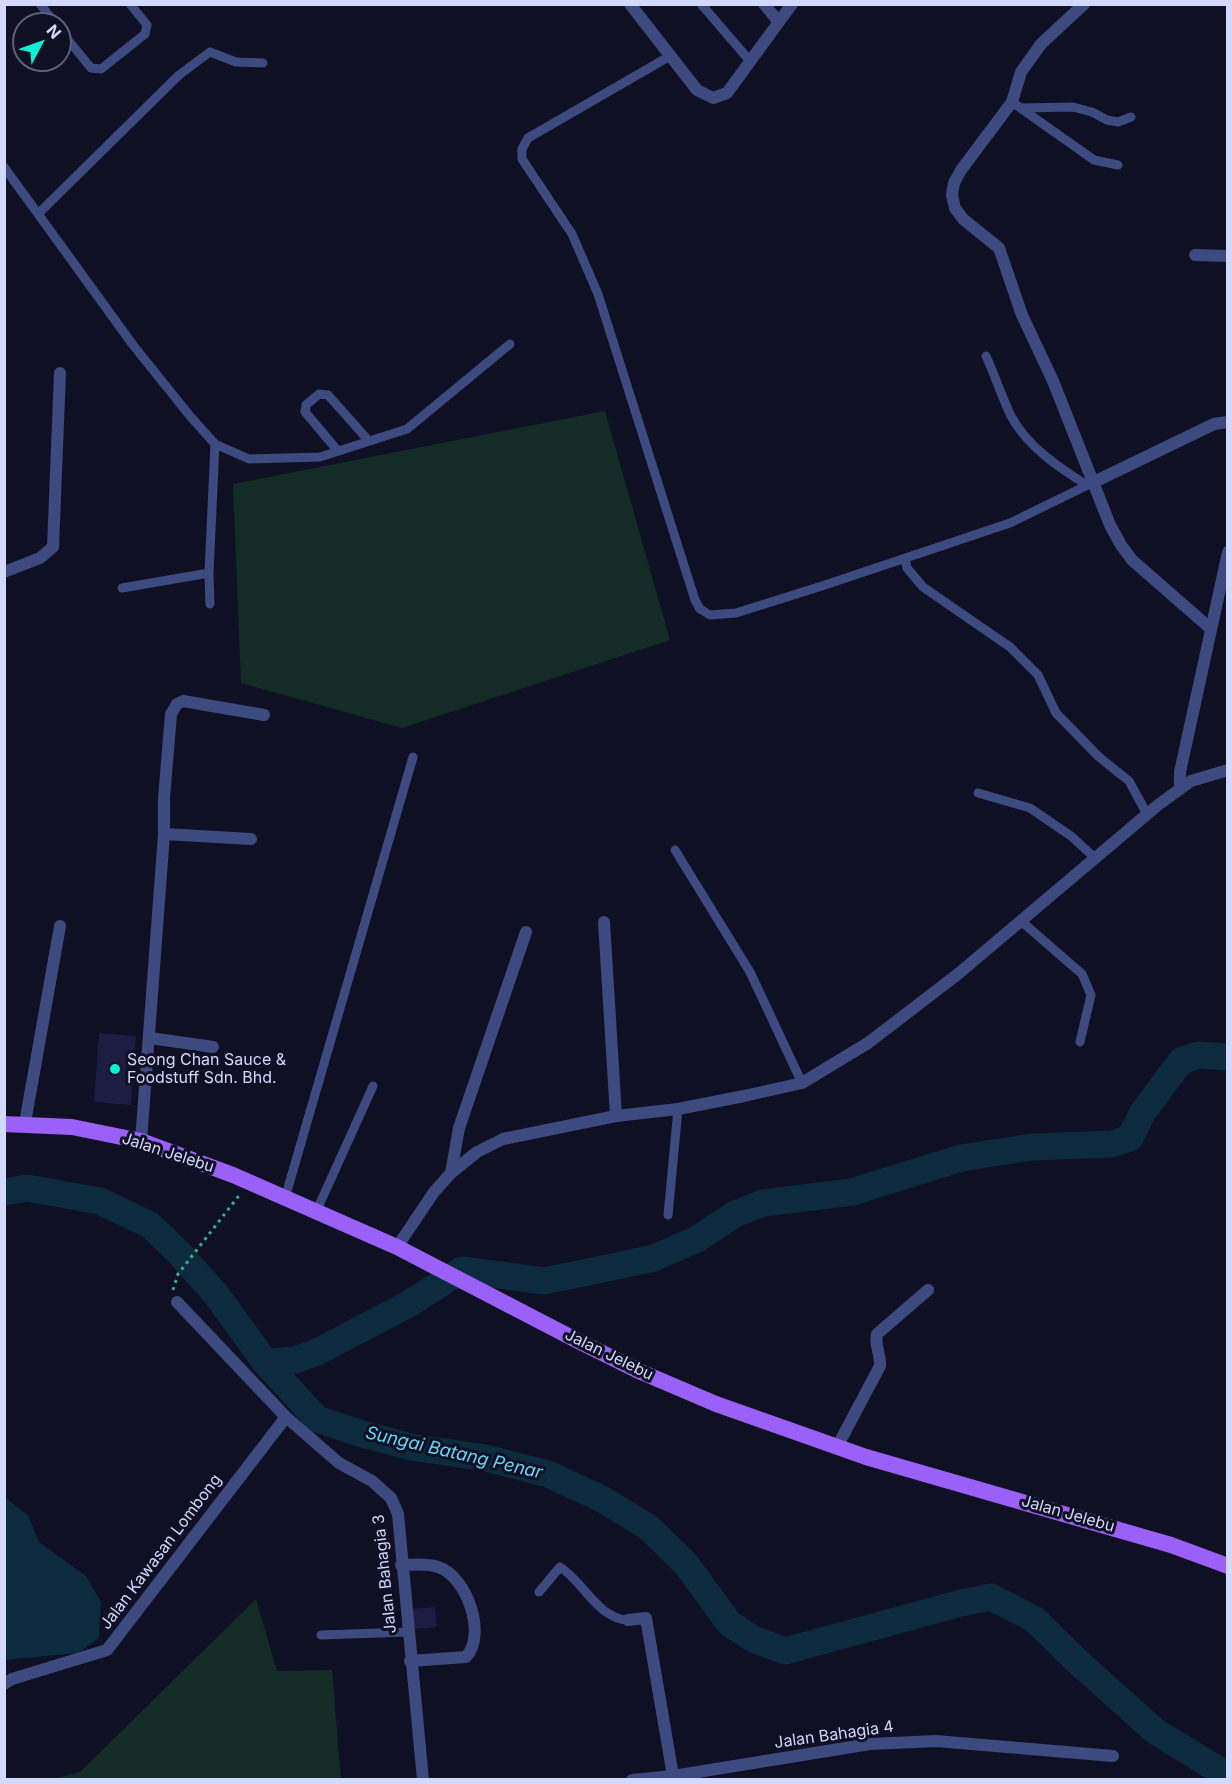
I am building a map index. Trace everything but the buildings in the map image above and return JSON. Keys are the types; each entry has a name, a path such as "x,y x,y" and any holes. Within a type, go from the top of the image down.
{"main road":[{"name":"Jalan Jelebu","path":"4,1124 72,1126 141,1141 249,1182 397,1247 652,1376 716,1404 837,1447 1171,1545 1227,1566"}],"street":[{"path":"630,4 697,90 713,98 727,93 792,4"},
{"path":"764,4 778,21"},
{"path":"1084,4 1041,44 1021,72 1017,105 961,170 954,183 952,195 955,208 963,219 999,248 1022,315 1053,381 1090,484 1121,545 1132,560 1211,628"},
{"path":"1195,255 1227,255"},
{"path":"4,572 40,558 49,553 53,547 60,373"},
{"path":"1090,484 1214,424 1227,422"},
{"path":"1180,789 1180,772 1227,552"},
{"path":"141,1141 171,714 177,704 183,701 264,715"},
{"path":"397,1247 434,1192 451,1173 477,1152 503,1139 616,1116 744,1096 802,1083 868,1043 958,974 1147,814 1180,789 1191,781 1227,770"},
{"path":"164,834 251,839"},
{"path":"604,922 616,1116"},
{"path":"25,1123 60,926"},
{"path":"451,1173 459,1128 526,932"},
{"path":"150,1038 213,1047"},
{"path":"837,1447 880,1366 877,1334 928,1290"},
{"name":"Jalan Bahagia 3","path":"177,1302 286,1418 339,1462 372,1481 391,1498 398,1514 401,1566 423,1779"},
{"name":"Jalan Kawasan Lombong","path":"4,1684 12,1679 107,1650 286,1418"},
{"path":"401,1566 439,1567 456,1577 469,1597 474,1627 472,1651 466,1657 410,1661"},
{"path":"628,1620 646,1618 673,1776"},
{"name":"Jalan Bahagia 4","path":"632,1779 673,1776 870,1744 936,1741 1113,1756"},
{"path":"423,1779 430,1779"}],"lane":[{"path":"72,45 91,68 101,69 146,34 147,25 130,4"},
{"path":"701,4 750,61"},
{"path":"38,214 179,75 210,52 236,62 263,63"},
{"path":"670,56 528,138 522,149 522,159 572,234 598,294 695,600 700,609 710,615 736,613 1010,523 1090,484"},
{"path":"1017,105 1073,107 1118,122 1131,117"},
{"path":"1017,105 1094,160 1118,165"},
{"path":"4,167 133,345 215,444 249,459 320,457 407,429 510,344"},
{"path":"986,356 1012,418 1030,442 1068,473 1090,484"},
{"path":"338,451 305,412 306,405 319,394 328,395 369,441"},
{"path":"210,604 209,573 215,444"},
{"path":"905,558 907,568 923,587 1010,647 1038,675 1056,713 1099,758 1129,781 1147,814"},
{"path":"122,588 209,573"},
{"path":"285,1198 413,757"},
{"path":"978,793 1029,808 1071,836 1095,858"},
{"path":"675,850 750,972 802,1083"},
{"path":"1021,921 1082,974 1091,995 1080,1042"},
{"path":"316,1212 373,1086"},
{"path":"668,1215 678,1108"},
{"path":"539,1592 560,1567 616,1619 628,1620"},
{"path":"321,1635 408,1632"}],"path":[{"path":"178,1274 249,1182"}],"green space":[{"path":"605,411 670,640 402,728 241,683 233,484"},
{"path":"256,1599 277,1671 332,1670 341,1779 53,1779 80,1772"}],"water":[{"path":"4,1497 28,1515 39,1542 86,1576 101,1602 99,1638 78,1653 5,1660"}],"waterway":[{"path":"265,1362 295,1360 317,1352 407,1305 462,1270 544,1281 654,1258 697,1239 735,1214 763,1203 852,1192 961,1158 1032,1147 1112,1144 1130,1138 1143,1112 1181,1061 1198,1055 1228,1057"},
{"name":"Sungai Batang Penar","path":"4,1192 27,1188 100,1201 150,1225 215,1293 265,1362 317,1419 411,1447 486,1458 548,1474 602,1499 648,1527 686,1564 729,1623 753,1639 785,1651 961,1603 991,1597 1034,1619 1155,1731 1228,1776"}],"place":[{"name":"Seong Chan Sauce & Foodstuff Sdn. Bhd.","path":"115,1069"}]}
